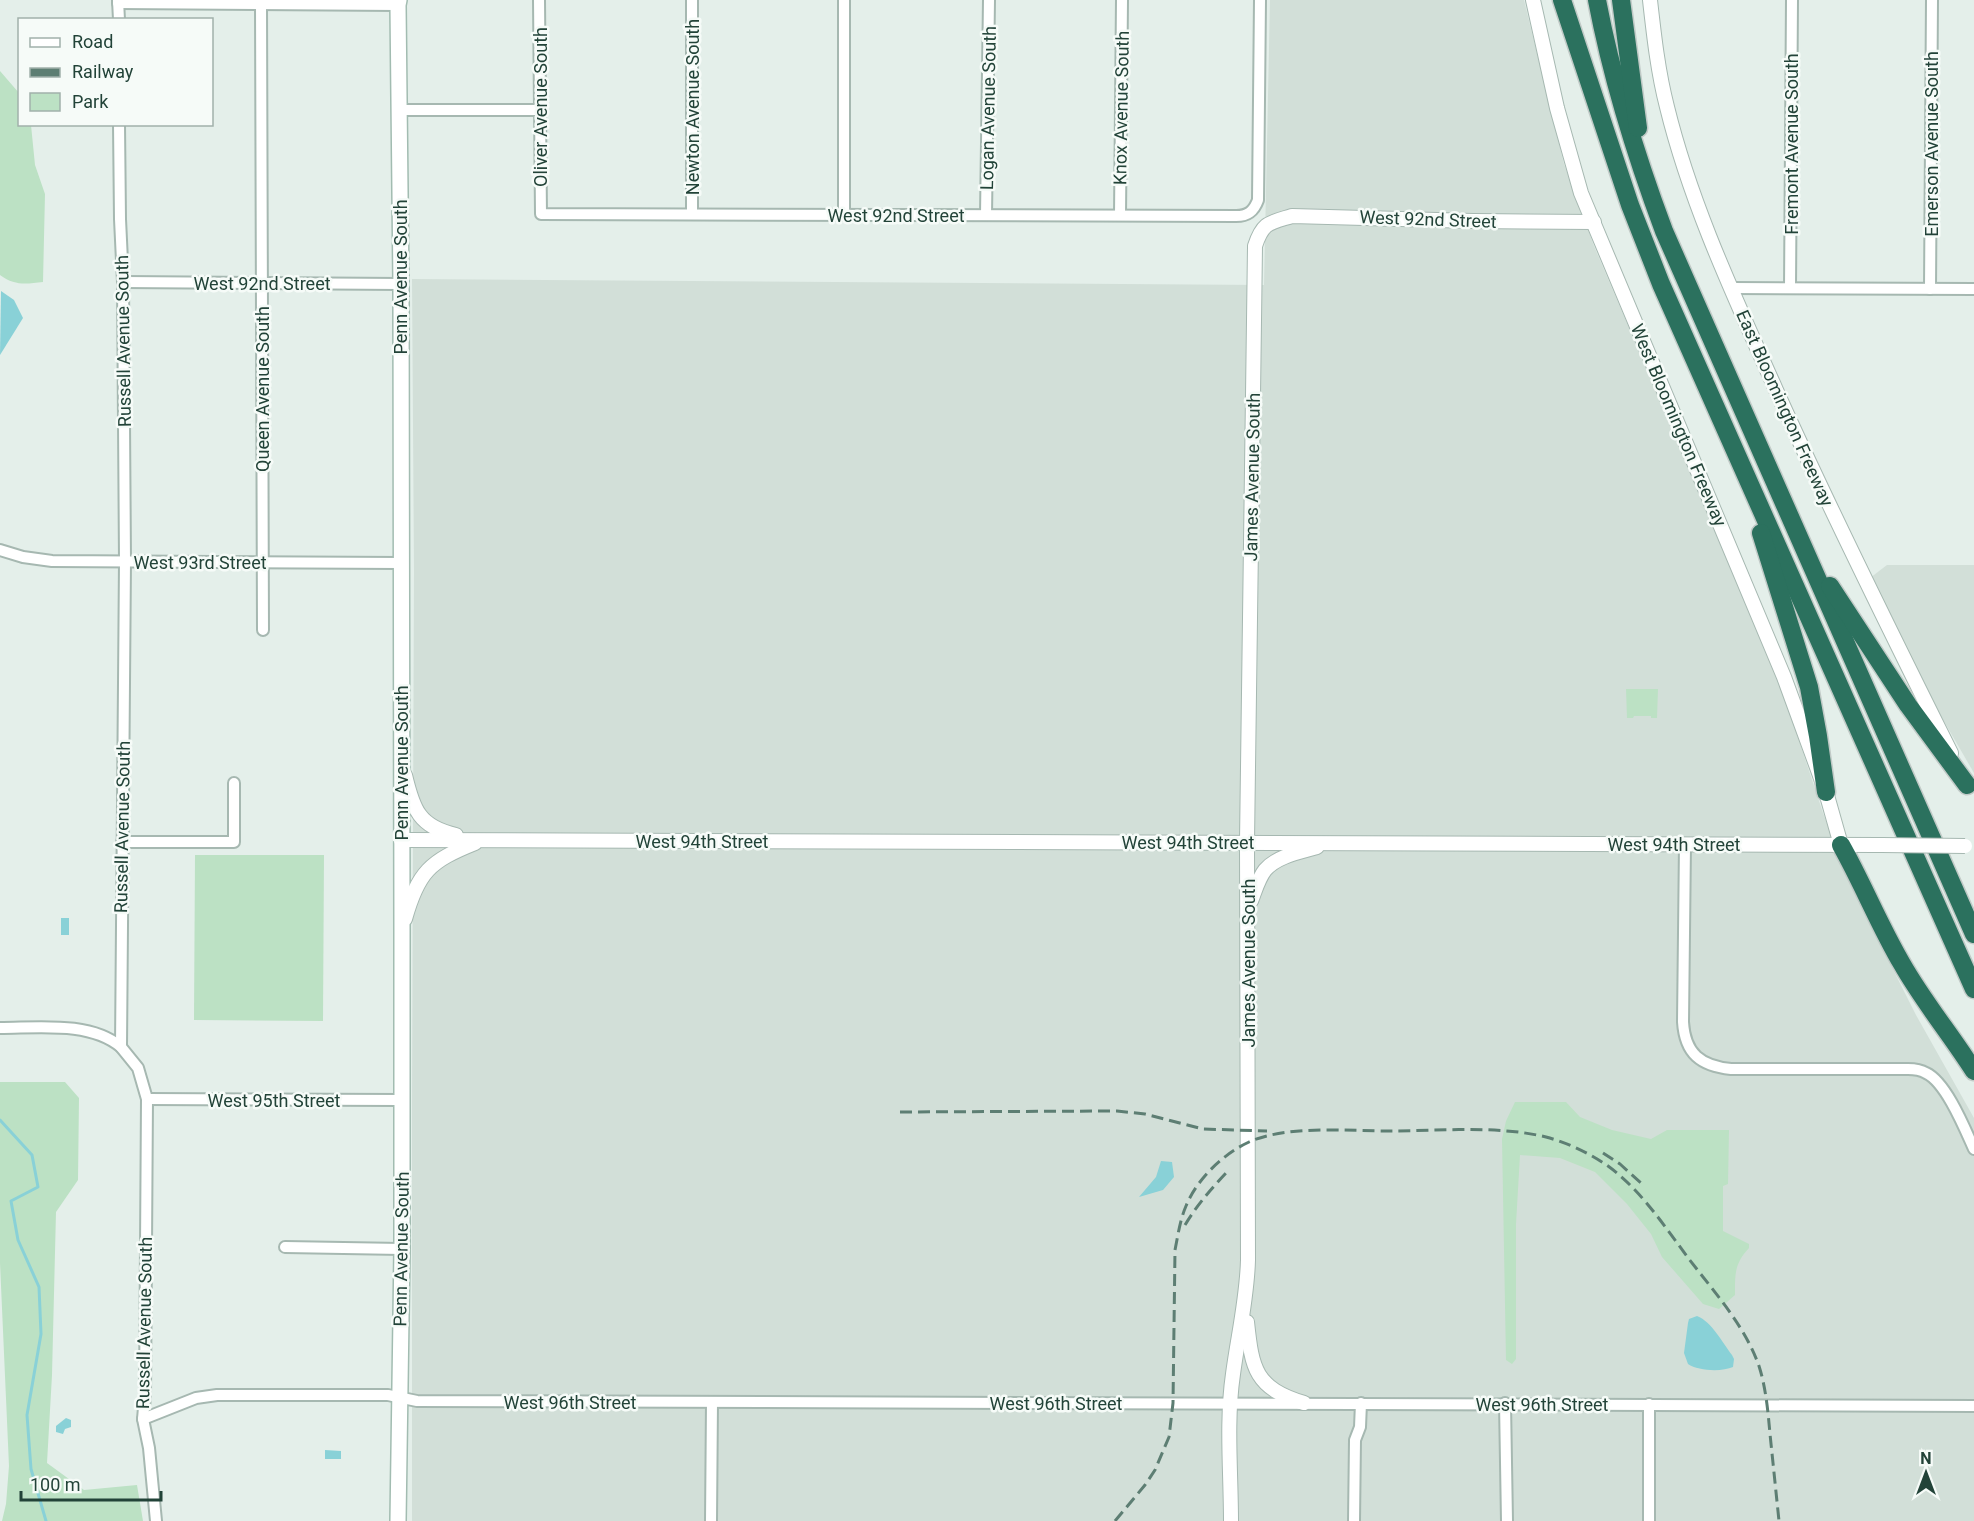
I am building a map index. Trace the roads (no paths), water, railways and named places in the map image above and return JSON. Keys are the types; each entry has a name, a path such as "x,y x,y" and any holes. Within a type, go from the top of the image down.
{"highway":[{"path":"1562,0 1630,205 1661,284 1974,988"},
{"path":"1575,0 1600,118"},
{"path":"1597,0 1618,92 1645,180 1664,231 1974,934"},
{"path":"1621,0 1645,180"},
{"path":"1737,454 1809,687 1826,792"},
{"path":"1800,541 1908,705 1970,791"},
{"path":"1841,845 1903,966 1974,1071"}],"main road":[{"name":"Penn Avenue South","path":"397,2 401,284 402,766 402,1249 398,1521"}],"street":[{"name":"Oliver Avenue South","path":"539,0 541,214"},
{"name":"Newton Avenue South","path":"692,0 692,214"},
{"path":"844,0 844,214"},
{"name":"Logan Avenue South","path":"986,215 989,0"},
{"name":"Knox Avenue South","path":"1120,216 1122,0"},
{"name":"West 92nd Street","path":"541,214 1244,216 1251,212 1258,200 1260,0"},
{"name":"West Bloomington Freeway","path":"1533,0 1557,108 1581,193 1784,677 1826,792 1841,845"},
{"name":"East Bloomington Freeway","path":"1650,0 1664,95 1679,154 1731,288 1815,476 1970,791"},
{"name":"Fremont Avenue South","path":"1790,288 1792,0"},
{"name":"Emerson Avenue South","path":"1930,289 1932,0"},
{"path":"118,18 118,1 397,2"},
{"name":"Queen Avenue South","path":"261,3 263,630"},
{"path":"399,110 540,110"},
{"name":"Russell Avenue South","path":"119,126 123,282 125,561 121,1047 138,1068 147,1099 145,1396 142,1419 149,1448 156,1521"},
{"name":"West 92nd Street","path":"1264,226 1292,216 1594,222"},
{"name":"James Avenue South","path":"1231,1521 1230,1403 1232,1375 1245,1305 1248,1247 1247,842 1254,250 1259,233 1264,226"},
{"name":"West 92nd Street","path":"123,282 401,284"},
{"path":"1731,288 1974,289"},
{"name":"West 93rd Street","path":"0,550 38,560 401,563"},
{"path":"402,766 411,799 423,820 442,832 482,840"},
{"path":"122,842 234,842 234,783"},
{"name":"West 94th Street","path":"401,840 1970,846"},
{"path":"402,930 416,886 432,865 453,852 482,840"},
{"path":"1248,909 1261,876 1270,865 1287,856 1330,843"},
{"path":"1685,844 1683,1022 1686,1042 1696,1056 1711,1065 1731,1069 1908,1069 1925,1072 1948,1097 1974,1149"},
{"path":"0,1028 87,1030 102,1035 121,1047"},
{"name":"West 95th Street","path":"147,1099 402,1100"},
{"path":"285,1247 402,1249"},
{"path":"1245,1305 1251,1356 1261,1377 1282,1396 1304,1402"},
{"name":"West 96th Street","path":"142,1419 196,1398 217,1395 388,1395 417,1401 1304,1402 1974,1406"},
{"path":"711,1521 712,1402"},
{"path":"1354,1521 1355,1440 1360,1427 1361,1403"},
{"path":"1505,1403 1507,1521"},
{"path":"1649,1404 1649,1521"}],"water":[{"path":"1,291 14,300 23,318 0,355"},
{"path":"61,918 69,918 69,935 61,935"},
{"path":"1161,1161 1172,1162 1174,1177 1163,1190 1139,1197 1156,1177"},
{"path":"1697,1316 1712,1328 1732,1355 1733,1367 1710,1370 1688,1364 1684,1353 1688,1323 1689,1319"},
{"path":"66,1418 71,1420 71,1427 65,1429 63,1434 56,1432 56,1426"},
{"path":"325,1450 341,1451 341,1459 325,1459"}],"waterway":[{"path":"0,1120 32,1155 38,1187 11,1201 18,1240 39,1287 41,1334 27,1415 31,1469 46,1521"}],"railway":[{"path":"900,1112 1117,1111 1145,1114 1203,1129 1267,1131"},
{"path":"1115,1521 1155,1470 1169,1437 1173,1403 1175,1250 1181,1222 1191,1196 1212,1168 1239,1147 1281,1133 1318,1130 1468,1130 1527,1133 1570,1145 1608,1166 1620,1176 1652,1210 1728,1310 1753,1351 1759,1366 1766,1400 1779,1521"},
{"path":"1603,1153 1620,1164 1641,1183"},
{"path":"1185,1225 1204,1197 1227,1172"}]}
